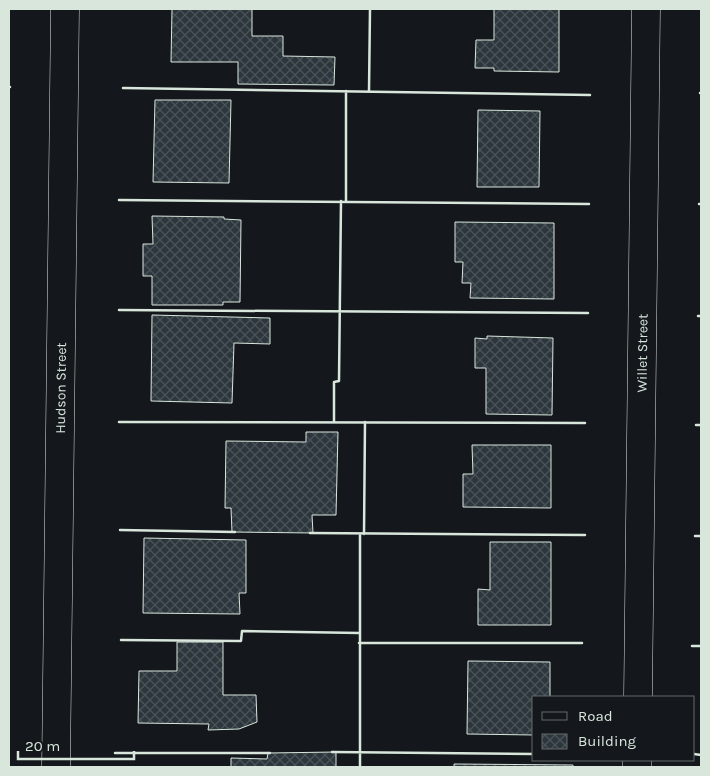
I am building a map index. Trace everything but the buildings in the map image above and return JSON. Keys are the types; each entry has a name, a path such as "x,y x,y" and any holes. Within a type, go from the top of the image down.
{"street":[{"name":"Hudson Street","path":"56,767 65,9"},
{"name":"Willet Street","path":"638,696 646,9"}],"wall":[{"path":"369,91 370,9"},
{"path":"123,88 590,95"},
{"path":"346,91 346,202"},
{"path":"119,200 589,204"},
{"path":"334,421 334,382 339,381 341,201"},
{"path":"119,310 588,313"},
{"path":"119,422 585,423"},
{"path":"364,534 365,422"},
{"path":"696,425 701,425"},
{"path":"120,530 235,532"},
{"path":"310,533 585,535"},
{"path":"360,534 360,767"},
{"path":"695,536 701,536"},
{"path":"121,640 241,641 242,631 359,633"},
{"path":"359,643 582,643"},
{"path":"692,646 701,646"},
{"path":"332,752 532,754"},
{"path":"115,753 270,753"},
{"path":"695,754 701,755"}]}
